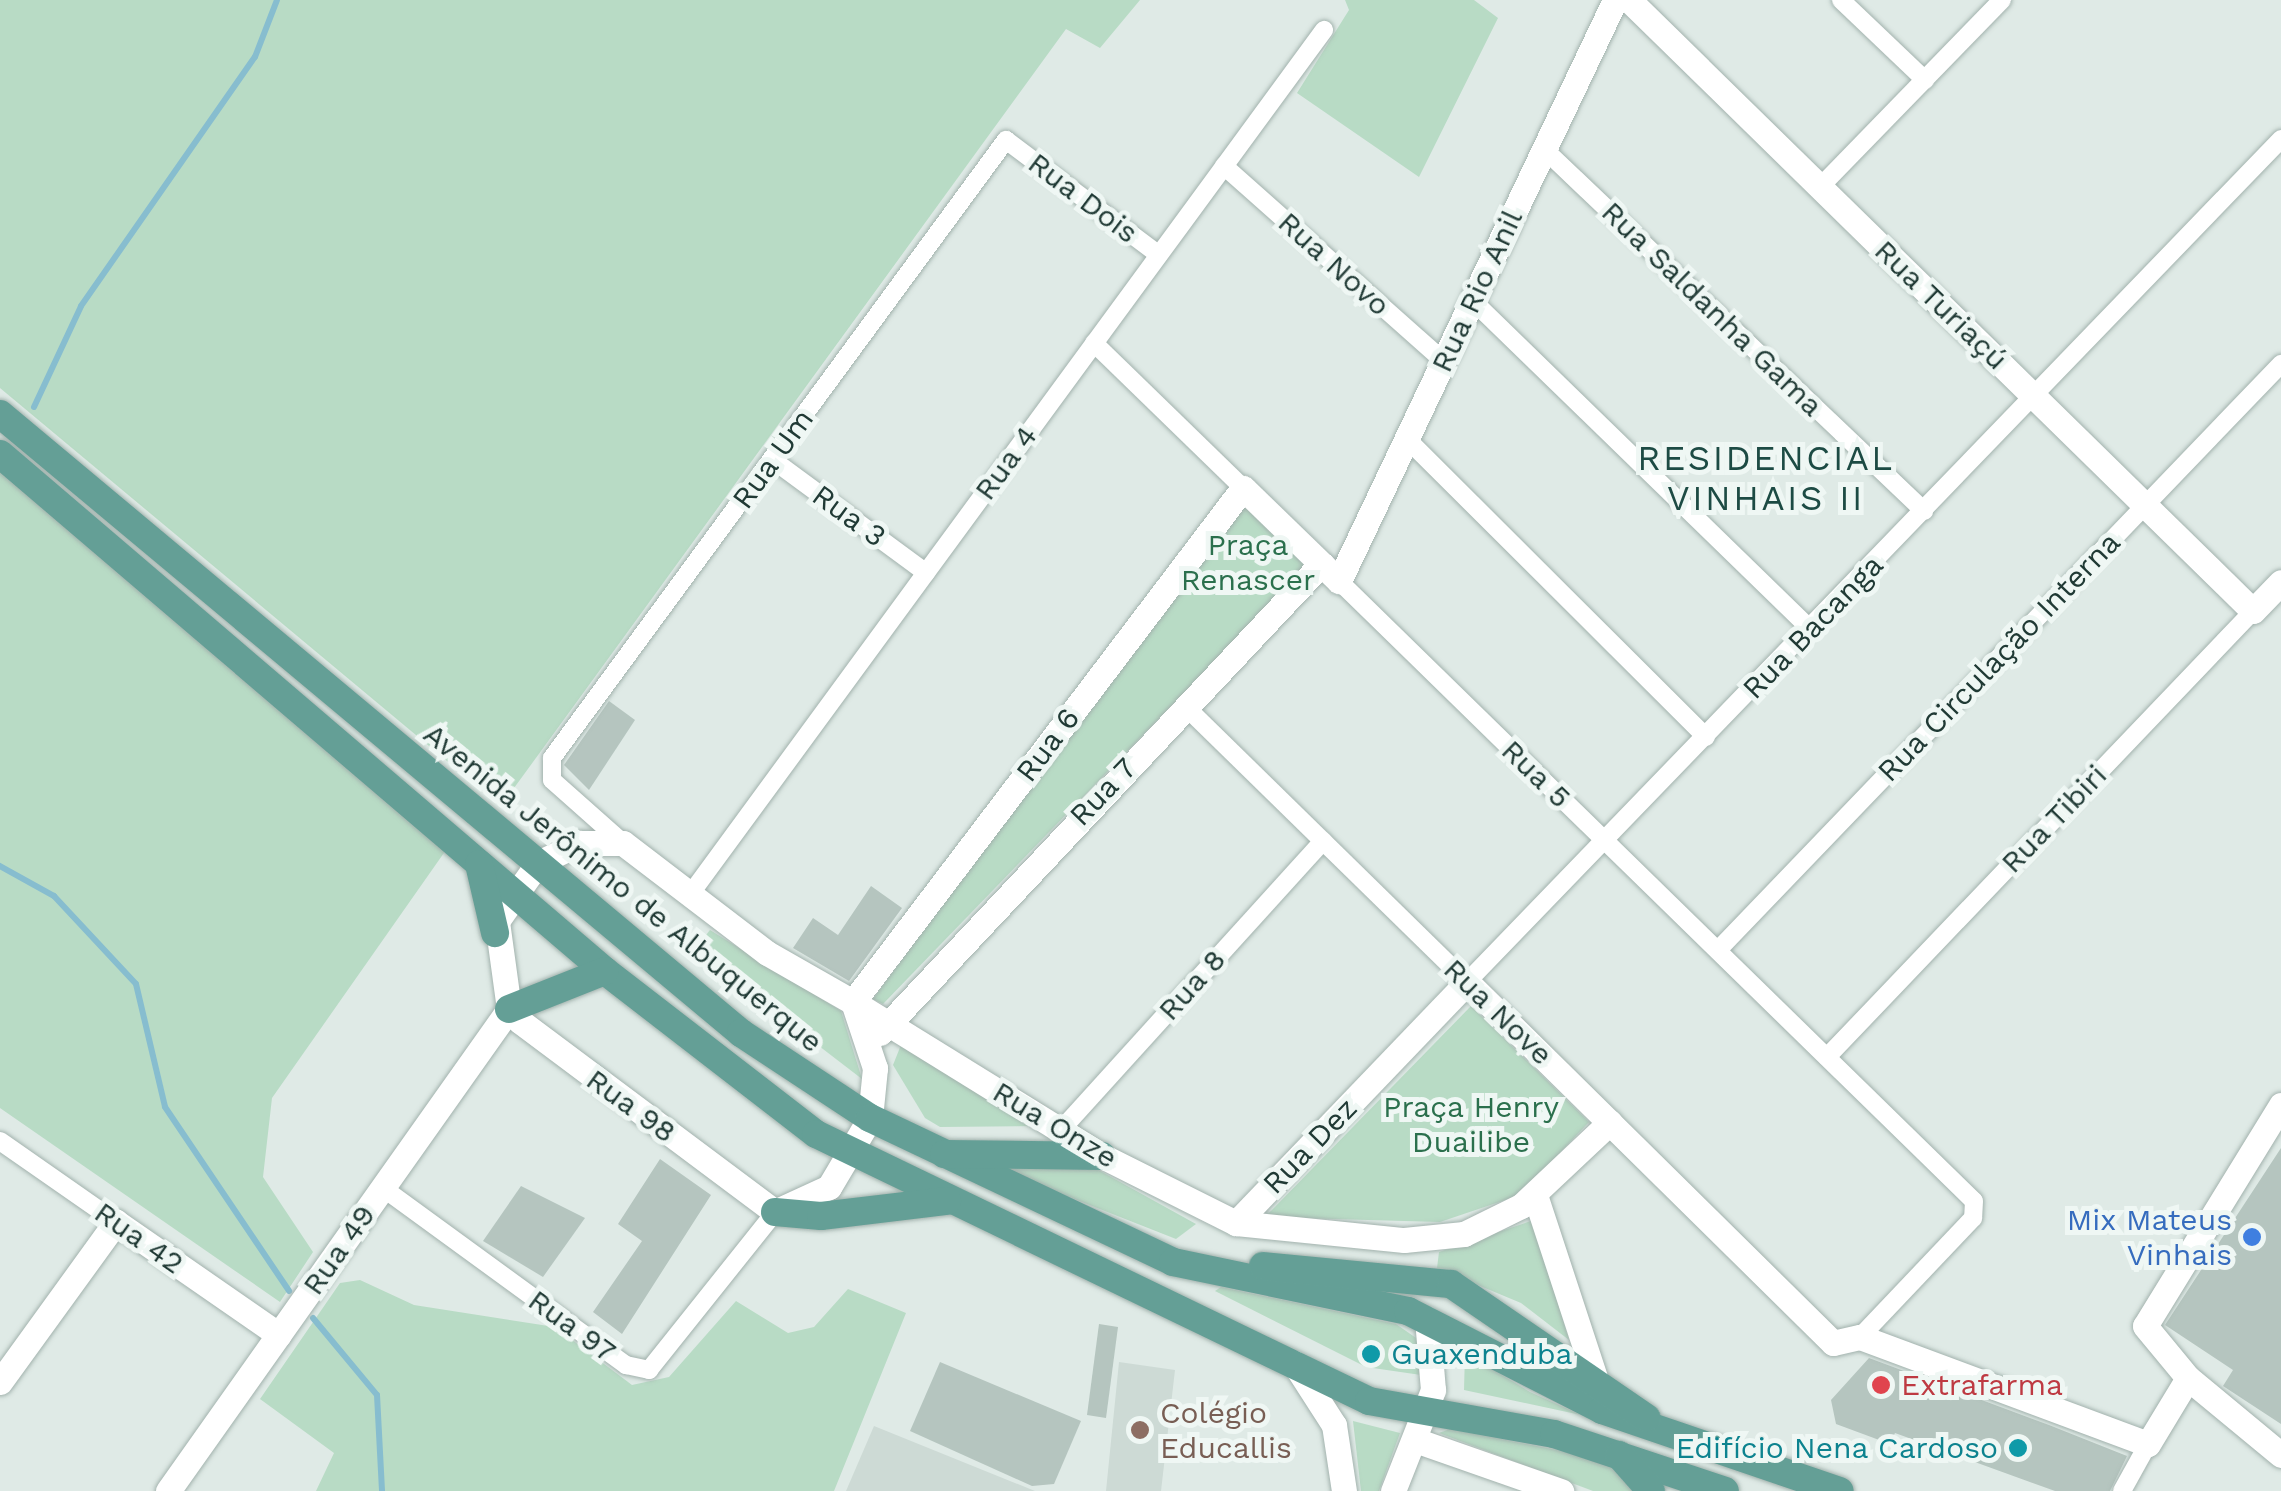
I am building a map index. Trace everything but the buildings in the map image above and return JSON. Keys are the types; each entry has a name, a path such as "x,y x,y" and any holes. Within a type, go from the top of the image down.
{"main road":[{"name":"Avenida Jerônimo de Albuquerque","path":"0,414 741,1033 870,1118 1072,1221 1194,1269 1427,1319 1602,1410 1840,1491"},
{"path":"0,454 605,971 759,1096 851,1154 1291,1359 1421,1428 1554,1434 1725,1491"},
{"path":"479,864 495,933"},
{"path":"509,1009 605,971"},
{"path":"938,1154 1102,1156"},
{"path":"774,1212 821,1216 947,1201"},
{"path":"1072,1221 1232,1261 1452,1284 1595,1378 1668,1434"},
{"path":"1618,1454 1651,1491"}],"street":[{"name":"Rua Rio Anil","path":"1330,572 1407,439 1615,0"},
{"name":"Rua Turiaçú","path":"1629,0 2253,611"},
{"path":"1841,0 1925,80"},
{"path":"1820,188 2002,0"},
{"name":"Rua 4","path":"689,896 1324,30"},
{"name":"Rua Bacanga","path":"1467,982 2281,139"},
{"name":"Rua Dois","path":"1006,140 1159,255"},
{"name":"Rua Um","path":"552,780 552,758 1006,140"},
{"name":"Rua Saldanha Gama","path":"1544,149 1924,511"},
{"name":"Rua Novo","path":"1224,166 1444,361"},
{"path":"1472,300 1810,630"},
{"name":"Rua 5","path":"1094,343 1976,1206 1860,1337"},
{"name":"Rua Circulação Interna","path":"1718,950 2281,364"},
{"path":"1407,439 1706,738"},
{"name":"Rua 3","path":"773,460 926,573"},
{"name":"Rua 6","path":"853,1002 1243,488"},
{"name":"Rua 7","path":"884,1021 1185,706 1330,572"},
{"name":"Rua Tibiri","path":"1827,1057 2281,582"},
{"name":"Rua Nove","path":"1185,706 1833,1343 1860,1337 2148,1444"},
{"name":"Rua Onze","path":"552,780 689,896 1102,1156 1236,1223 1437,1239 1489,1226 1535,1195 1610,1122"},
{"name":"Rua 8","path":"1061,1130 1323,841"},
{"path":"509,1009 495,933 512,891 538,864 580,843 623,842"},
{"name":"Rua Dez","path":"1236,1223 1467,982"},
{"path":"853,1002 872,1052"},
{"name":"Rua 49","path":"168,1491 509,1009"},
{"name":"Rua 98","path":"509,1009 774,1212"},
{"path":"774,1212 819,1196 851,1154 870,1118 872,1052 884,1021"},
{"path":"2281,1105 2148,1312 2148,1336 2188,1378 2281,1455"},
{"name":"Rua 42","path":"0,1141 280,1335"},
{"name":"Rua 97","path":"383,1188 626,1364 649,1370 774,1212"},
{"path":"1535,1195 1595,1378"},
{"path":"0,1382 116,1222"},
{"path":"1392,1491 1421,1428 1436,1374 1427,1319"},
{"path":"1291,1359 1334,1425 1344,1491"},
{"path":"2122,1491 2188,1378"},
{"path":"1421,1428 1561,1491"}],"shaded area":[{"name":"Colégio Educallis","path":"1119,1362 1175,1370 1161,1491 1106,1491"},
{"path":"874,1426 1035,1491 846,1491"}],"green space":[{"path":"0,0 1140,0 1100,48 1066,29 501,806 0,388"},
{"path":"1345,0 1474,0 1498,18 1419,177 1297,93 1349,10"},
{"path":"0,470 446,850 272,1098 263,1177 313,1252 280,1302 0,1108"},
{"name":"Praça Renascer","path":"1240,498 1312,560 883,1004 873,999"},
{"path":"710,930 841,1011 862,1079 694,950"},
{"name":"Praça Henry Duailibe","path":"1471,1006 1589,1122 1520,1195 1440,1222 1265,1217"},
{"path":"901,1045 1035,1126 940,1127 925,1118 893,1065"},
{"path":"1006,1162 1093,1167 1196,1224 1176,1239 1001,1170"},
{"path":"1534,1220 1569,1340 1521,1303 1437,1268 1439,1252"},
{"path":"360,1280 414,1305 555,1327 632,1385 669,1377 736,1301 788,1333 814,1327 848,1289 906,1313 834,1491 316,1491 334,1453 260,1399 340,1283"},
{"path":"1221,1287 1396,1324 1419,1340 1421,1375 1366,1367 1215,1291"},
{"path":"1465,1353 1530,1392 1581,1415 1464,1390"},
{"path":"1353,1421 1400,1433 1379,1491 1361,1491"},
{"path":"1450,1429 1602,1459 1641,1491 1593,1491 1439,1433"}],"waterway":[{"path":"34,407 81,306 255,57 277,0"},
{"path":"0,866 54,896 136,984 165,1107 289,1291"},
{"path":"313,1318 377,1395 382,1491"}],"place":[{"name":"Mix Mateus Vinhais","path":"2252,1237"},
{"name":"Guaxenduba","path":"1371,1354"},
{"name":"Extrafarma","path":"1881,1385"},
{"name":"Colégio Educallis","path":"1140,1430"},
{"name":"Edifício Nena Cardoso","path":"2018,1448"}],"district":[{"name":"RESIDENCIAL VINHAIS II","path":"1766,478"}]}
